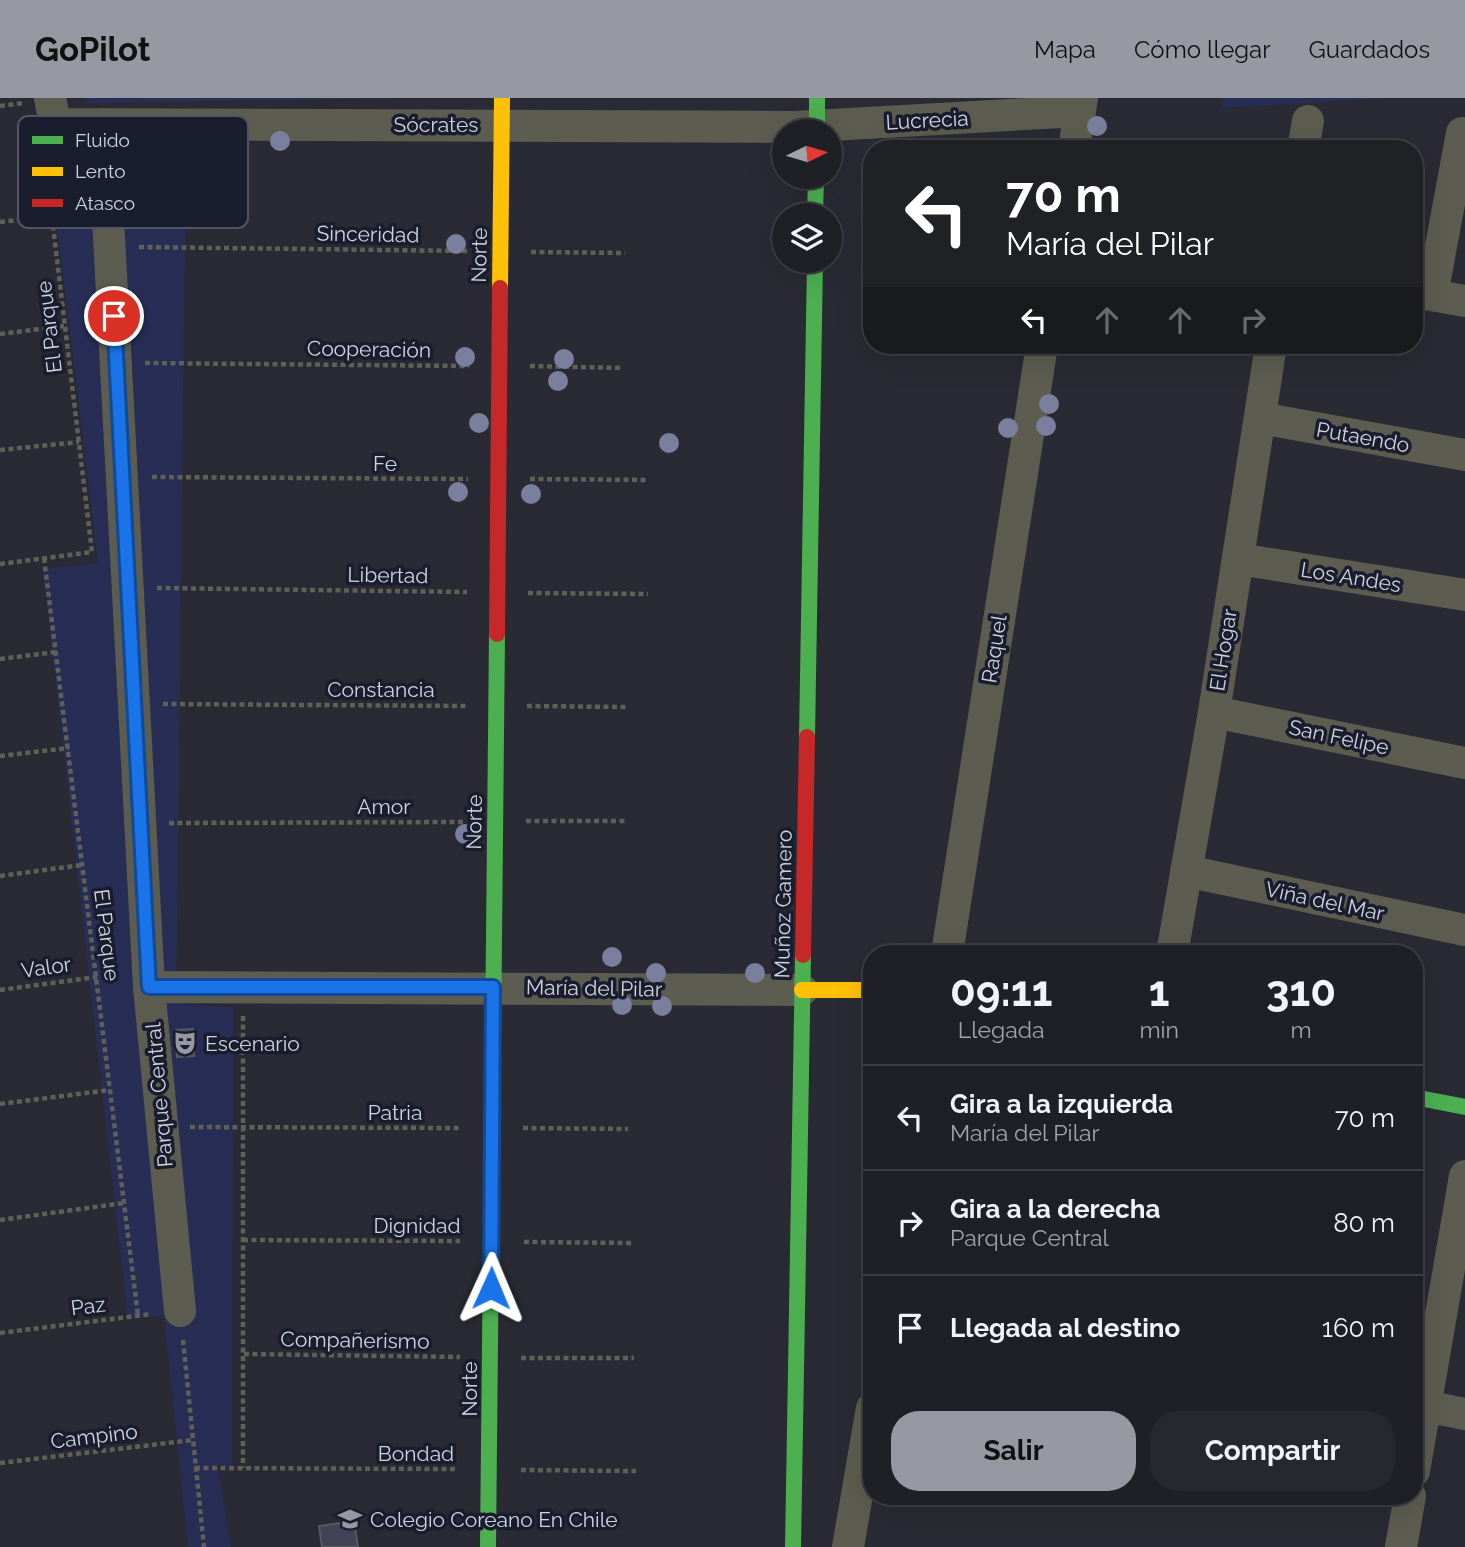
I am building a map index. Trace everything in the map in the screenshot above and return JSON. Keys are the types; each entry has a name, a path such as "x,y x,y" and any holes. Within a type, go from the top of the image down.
{"street":[{"name":"Lucrecia","path":"817,118 1081,105"},
{"path":"1075,140 1081,105"},
{"name":"Sócrates","path":"248,119 502,111 817,118"},
{"name":"Norte","path":"488,1547 502,111"},
{"path":"1462,133 1423,294 1465,301"},
{"name":"Parque Central","path":"110,228 149,987 180,1311"},
{"name":"Muñoz Gamero","path":"793,1547 814,273"},
{"name":"Raquel","path":"948,945 1041,354"},
{"name":"El Hogar","path":"1173,945 1214,712 1270,354"},
{"name":"Putaendo","path":"1260,418 1465,455"},
{"name":"Los Andes","path":"1238,559 1465,595"},
{"name":"San Felipe","path":"1214,712 1465,763"},
{"name":"Viña del Mar","path":"1186,872 1465,930"},
{"name":"María del Pilar","path":"149,987 863,990"},
{"path":"1423,1099 1465,1107"},
{"path":"1423,1418 1457,1269 1465,1176"},
{"path":"1425,1406 1465,1414"},
{"path":"848,1547 863,1460"},
{"path":"1401,1547 1408,1505"}],"path":[{"path":"0,222 18,220"},
{"name":"El Parque","path":"53,228 92,552 44,558 138,1316"},
{"name":"Sinceridad","path":"111,247 625,253"},
{"path":"0,334 65,326"},
{"name":"Cooperación","path":"117,362 621,368"},
{"path":"0,450 79,442"},
{"name":"Fe","path":"123,476 647,480"},
{"path":"0,564 44,558"},
{"name":"Libertad","path":"128,588 648,594"},
{"path":"0,659 56,652"},
{"name":"Constancia","path":"134,704 627,707"},
{"path":"0,756 69,748"},
{"name":"Amor","path":"140,823 628,821"},
{"path":"0,876 83,865"},
{"name":"Valor","path":"0,990 97,976"},
{"path":"243,987 243,1468"},
{"path":"0,1104 110,1090"},
{"name":"Patria","path":"161,1126 628,1129"},
{"path":"0,1220 124,1203"},
{"name":"Dignidad","path":"243,1240 633,1243"},
{"path":"180,1311 204,1547"},
{"name":"Paz","path":"0,1333 180,1311"},
{"name":"Compañerismo","path":"244,1354 634,1358"},
{"name":"Campino","path":"0,1463 192,1440"},
{"name":"Bondad","path":"195,1468 636,1471"}],"shaded area":[{"path":"87,98 410,98 87,103"},
{"path":"1224,98 1385,98 1222,108"},
{"path":"57,228 185,228 176,1004 233,1007 232,1467 218,1465 231,1547 188,1547 164,1315 128,1319 43,569 98,563"}],"building":[{"name":"Escenario","path":"193,1029 194,1056 177,1057 176,1030"},
{"path":"354,1521 358,1547 322,1547 319,1526"}],"traffic: fast":[{"path":"817,98 817,119"},
{"path":"815,203 816,189"},
{"path":"807,737 815,273"},
{"path":"488,1547 497,634"},
{"path":"793,1547 803,955"},
{"path":"1423,1099 1465,1107"}],"traffic: slow":[{"path":"500,288 502,98"},
{"path":"802,990 863,990"}],"traffic: jam":[{"path":"497,634 500,288"},
{"path":"803,955 807,737"}],"place":[{"name":"Escenario","path":"185,1043"},
{"name":"Colegio Coreano En Chile","path":"350,1519"}],"route":[{"path":"114,316 149,987 493,987 491,1288"}]}
